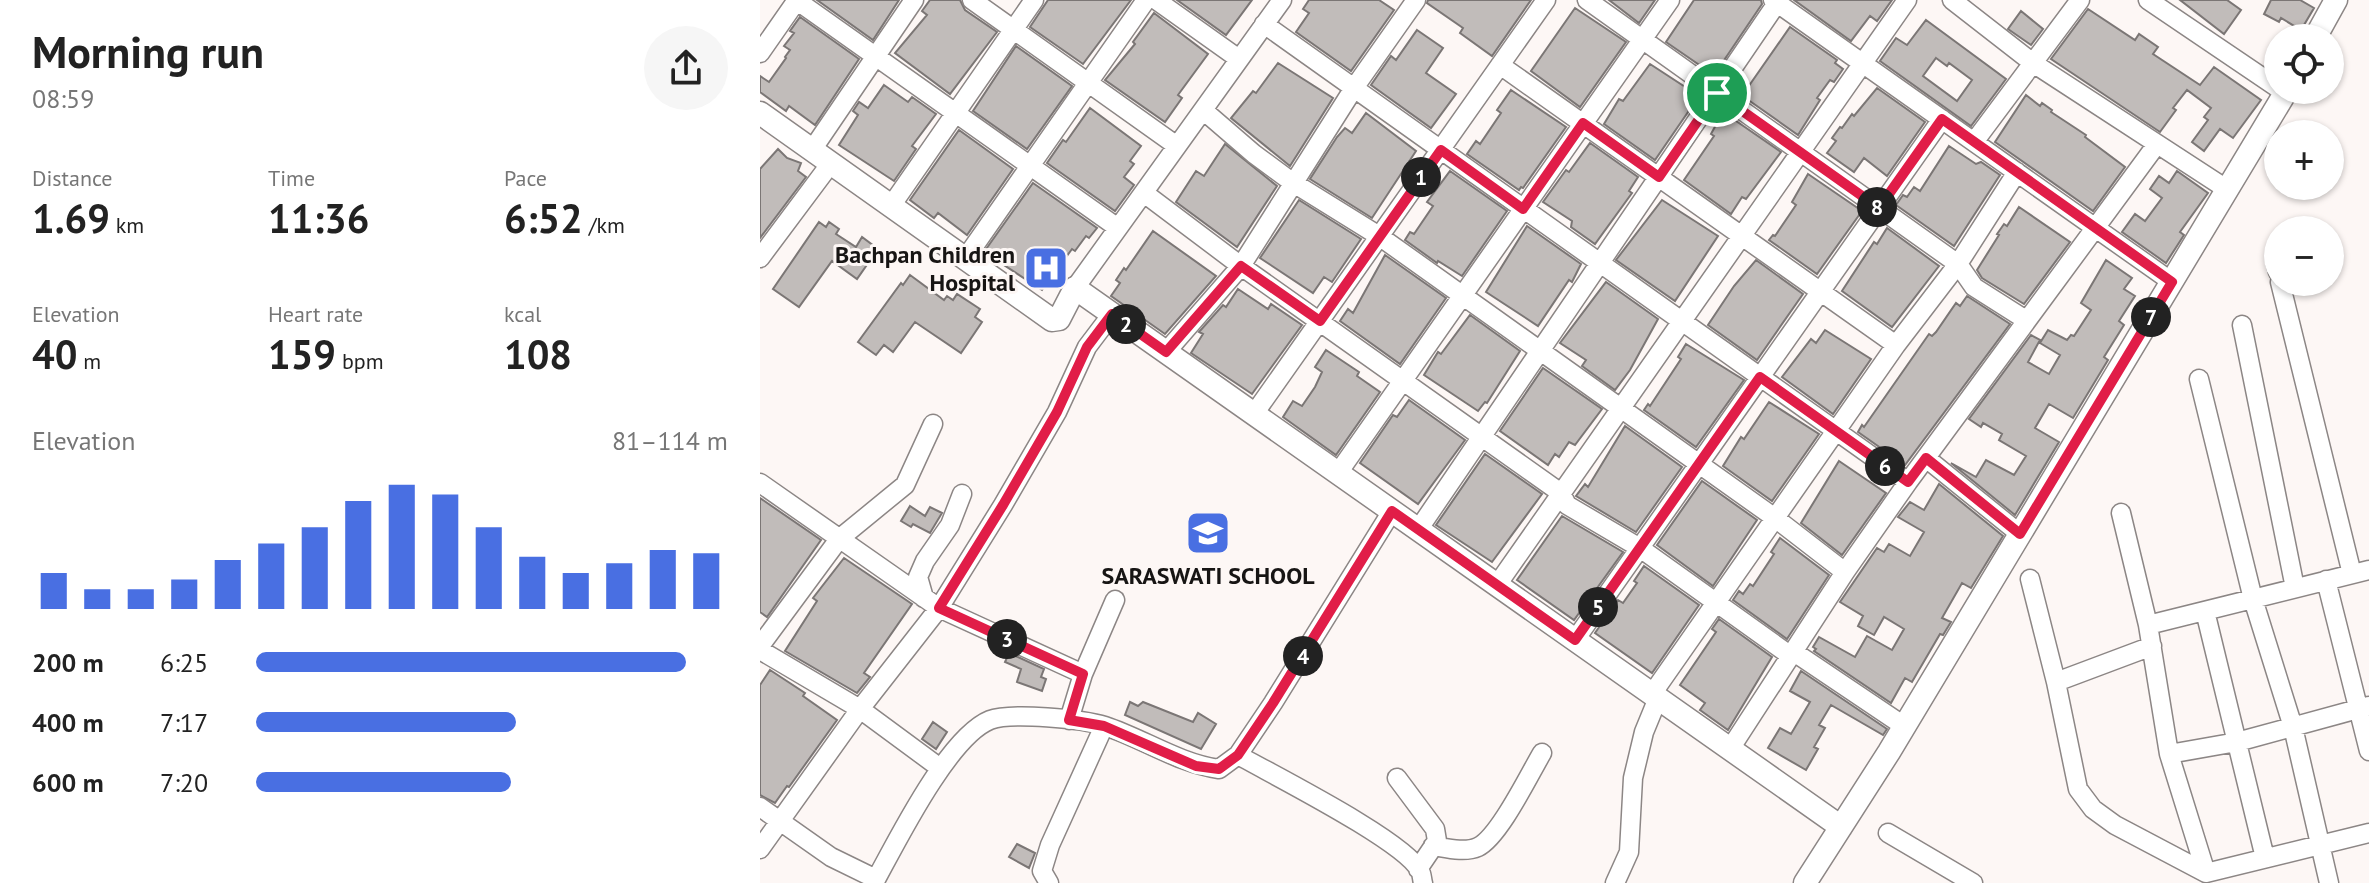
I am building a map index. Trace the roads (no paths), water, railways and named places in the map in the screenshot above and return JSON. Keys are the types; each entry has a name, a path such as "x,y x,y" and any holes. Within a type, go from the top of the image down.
{"street":[{"path":"760,53 797,0 1118,228"},
{"path":"812,150 914,0"},
{"path":"972,0 1177,146"},
{"path":"891,206 1034,0"},
{"path":"965,259 1146,0"},
{"path":"1156,0 1239,59"},
{"path":"760,113 1052,320 1059,319 1075,288 1282,0"},
{"path":"1254,414 1546,0"},
{"path":"1587,0 1958,264 1974,287 2026,320"},
{"path":"1338,473 1670,0"},
{"path":"1497,585 1907,0"},
{"path":"1952,0 2033,63 2228,190"},
{"path":"1974,142 2080,0"},
{"path":"2148,0 2264,77"},
{"path":"2323,24 2336,0"},
{"path":"1166,352 1241,266 1292,182 1412,1"},
{"path":"1418,530 1717,93 1775,2 2172,282"},
{"path":"1264,24 1908,482"},
{"path":"1500,65 1896,345"},
{"path":"1805,883 1904,726 2228,190 2275,104"},
{"path":"1203,110 1292,182 1379,236 1775,518 1845,572"},
{"path":"1575,640 1942,119"},
{"path":"1730,749 1845,572 1908,482 2157,144"},
{"path":"760,258 831,163"},
{"path":"1615,883 1629,852 1633,778 1655,696 1896,345 1958,264 2017,172"},
{"path":"1144,193 1241,266 1561,493 1567,505 1640,548 1716,603 1904,726"},
{"path":"1075,288 1841,827"},
{"path":"2148,625 2361,572 2284,296"},
{"path":"760,849 1003,505 1050,425 1087,347 1112,314"},
{"path":"2242,325 2295,588"},
{"path":"2199,379 2253,599 2293,727 2329,883"},
{"path":"933,424 905,485 839,539 760,648 860,709 940,768"},
{"path":"1926,458 2020,534"},
{"path":"760,483 931,603 1083,674"},
{"path":"931,603 918,577 925,561 950,525 962,494"},
{"path":"760,807 831,857 875,881 940,768 977,728 992,719 1069,720 1104,726 1196,766 1219,769 1238,755 1392,511"},
{"path":"2121,513 2148,625 2169,754 2206,873"},
{"path":"2030,579 2078,789 2093,809 2115,825 2206,873 2369,833"},
{"path":"2326,580 2364,707 2369,751"},
{"path":"1069,720 1083,674 1115,600"},
{"path":"2205,611 2265,858"},
{"path":"2056,682 2152,646"},
{"path":"2169,754 2237,742 2364,707"},
{"path":"1049,883 1042,871 1050,845 1104,726"},
{"path":"1433,846 1461,850 1478,847 1498,828 1542,753"},
{"path":"1238,755 1359,823 1409,858 1420,876"},
{"path":"1397,778 1435,829 1437,838 1420,876"},
{"path":"1888,833 1973,883"}],"place":[{"name":"Bachpan Children Hospital","path":"1046,268"},
{"name":"SARASWATI SCHOOL","path":"1208,533"}]}
